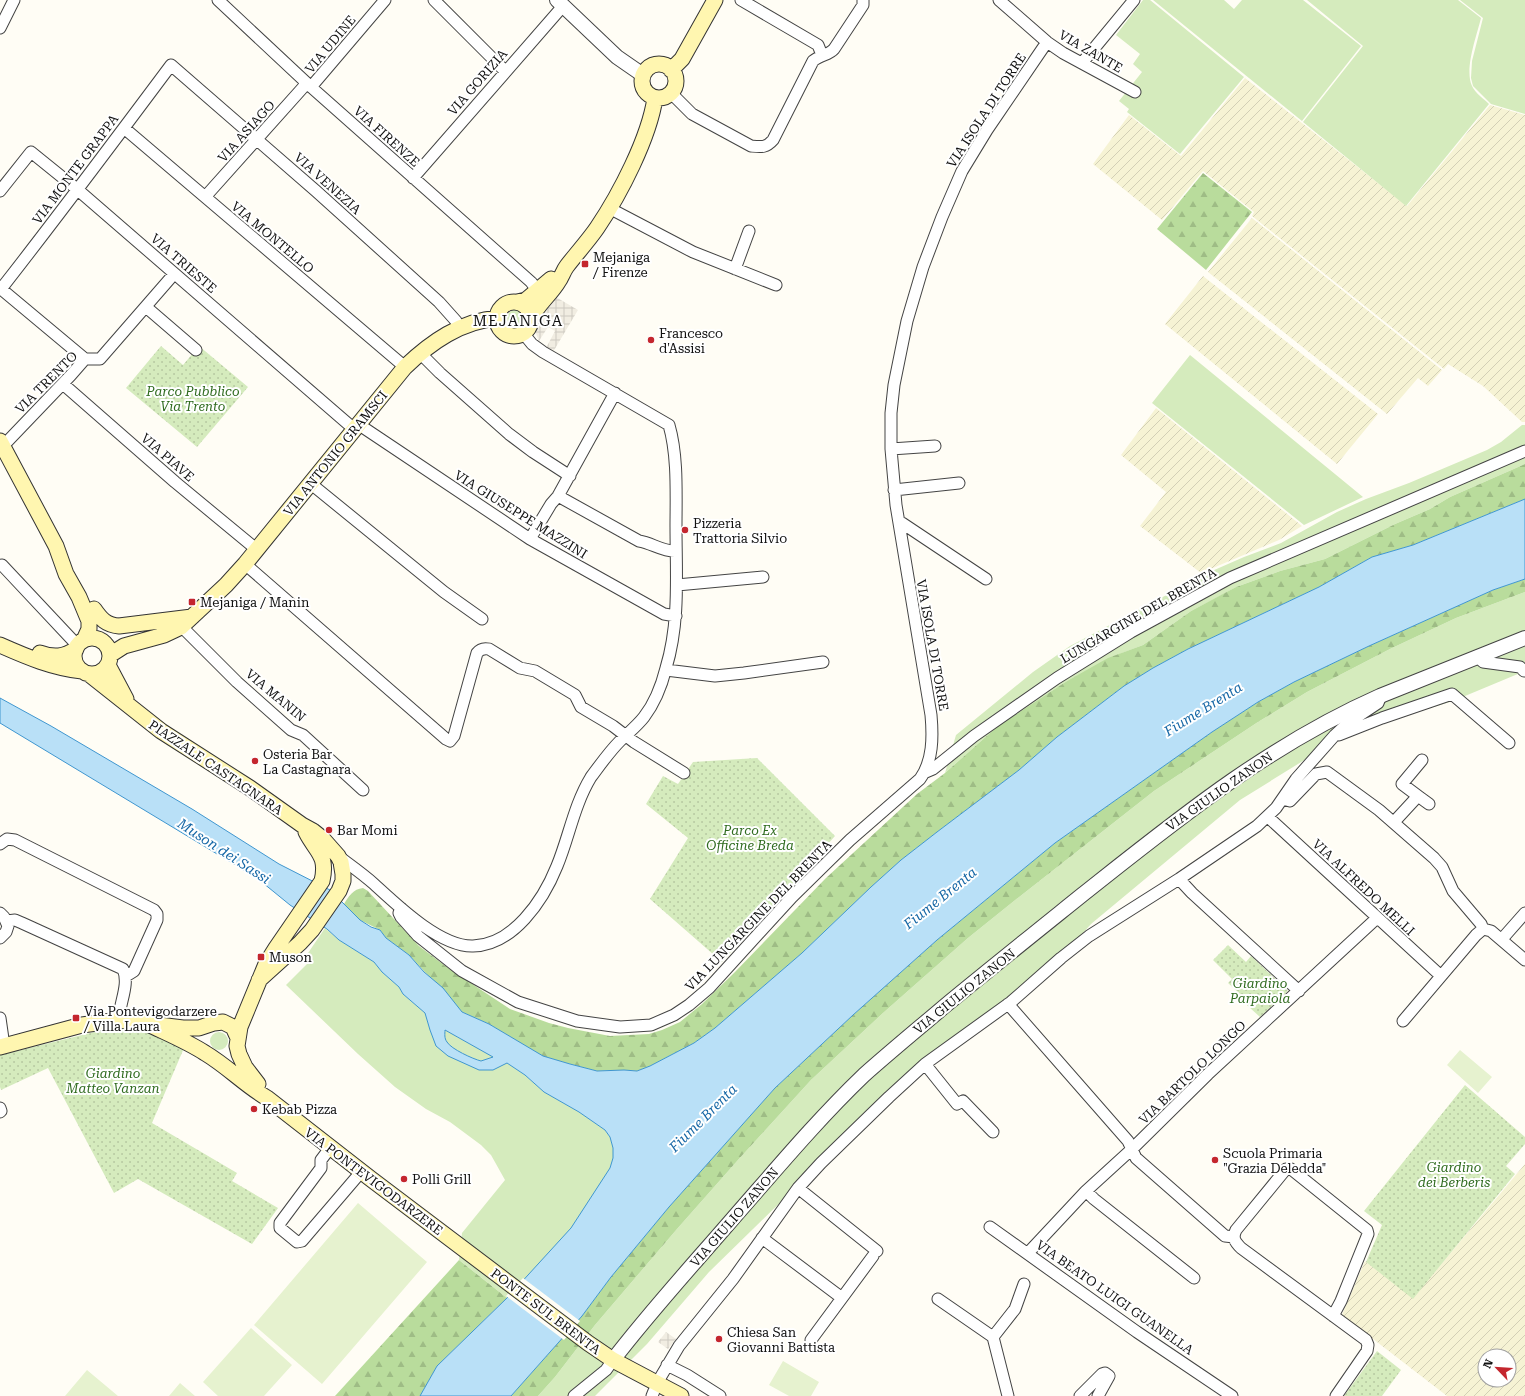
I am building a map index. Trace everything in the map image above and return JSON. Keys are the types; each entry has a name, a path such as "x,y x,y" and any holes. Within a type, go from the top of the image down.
{"main road":[{"path":"671,70 682,59 715,0"},
{"path":"656,64 664,65 671,70 674,74 675,84 671,93 655,98 644,89 642,80 643,75 648,68 656,64"},
{"path":"566,267 560,279 535,310 529,327 523,333 513,336 504,332 498,323 498,314 504,306 526,300 566,267 584,245 609,208 645,135 655,98"},
{"path":"517,302 525,306 531,318"},
{"name":"VIA ANTONIO GRAMSCI","path":"106,651 164,635 226,585 245,564 310,482 405,367 429,346 460,327 484,319 498,318"},
{"path":"2,443 56,546 72,570 94,609 104,622 110,625 118,626 182,621"},
{"path":"56,546 66,574 79,597 89,622 89,629 79,645 75,655 75,661 85,672"},
{"name":"PIAZZALE CASTAGNARA","path":"94,609 106,651 131,707"},
{"path":"0,645 45,664 85,672 100,672 106,651 154,622"},
{"path":"0,635 48,656 57,657 69,653 90,638 106,651"},
{"name":"PIAZZALE CASTAGNARA","path":"85,672 161,731 250,788 323,839 338,856 342,868 341,886"},
{"name":"PIAZZALE CASTAGNARA","path":"302,825 322,858 324,869 322,880"},
{"name":"VIA PONTEVIGODARZERE","path":"238,1042 240,1027 259,980 273,952 322,880"},
{"name":"VIA PONTEVIGODARZERE","path":"259,980 300,943 312,930 341,886"},
{"path":"258,1084 250,1064 248,1053 247,1038 249,1022 263,986 275,966"},
{"name":"VIA PONTEVIGODARZERE","path":"2,1047 82,1025 119,1020 150,1025 199,1028 229,1019 251,999"},
{"path":"216,1023 233,1027 238,1042 239,1054 245,1068 267,1098"},
{"name":"VIA PONTEVIGODARZERE","path":"209,1055 202,1044 203,1033 216,1023"},
{"name":"VIA PONTEVIGODARZERE","path":"150,1025 209,1055 480,1261"},
{"path":"209,1055 224,1058 230,1056 235,1051 238,1042"},
{"name":"PONTE SUL BRENTA","path":"480,1261 608,1357"},
{"path":"608,1357 681,1396"}],"street":[{"name":"VIA FIRENZE","path":"218,0 309,85 531,282 538,291"},
{"name":"VIA UDINE","path":"309,85 385,0"},
{"path":"434,0 505,71"},
{"path":"742,0 818,44 822,55"},
{"path":"671,93 692,114 751,146 768,146 773,140 813,61 822,55 830,53 834,49 863,5 863,0"},
{"name":"VIA ZANTE","path":"999,0 1047,42 1063,53 1135,92"},
{"path":"1082,63 1134,0"},
{"path":"560,3 617,57 643,75"},
{"name":"VIA GORIZIA","path":"413,178 505,71 560,3"},
{"path":"0,28 8,5"},
{"name":"VIA ISOLA DI TORRE","path":"926,772 929,764 931,748 931,710 894,490 891,449 891,414 894,385 900,349 923,267 942,217 962,171 974,150 1047,42"},
{"name":"VIA MONTE GRAPPA","path":"1,288 78,190 171,65"},
{"name":"VIA VENEZIA","path":"171,65 257,139 433,297 460,327"},
{"name":"VIA ASIAGO","path":"205,197 257,139 309,85"},
{"name":"VIA MONTELLO","path":"124,128 405,367"},
{"name":"VIA TRIESTE","path":"0,191 31,152 78,190 174,274 356,427"},
{"path":"609,208 692,252 776,285"},
{"path":"735,268 749,231"},
{"name":"VIA TRENTO","path":"2,443 63,384 85,359 100,359 174,274"},
{"path":"1,288 85,359"},
{"path":"146,307 196,350"},
{"path":"338,856 417,921 454,944 472,946 490,944 508,935 521,924 544,891 557,866 573,816 591,777 646,713 657,693 666,670 676,616 677,584 677,481 672,433 669,424 543,352 532,344 523,333"},
{"path":"420,353 440,374 509,434 533,452 570,476"},
{"name":"VIA PIAVE","path":"63,384 175,482 256,549"},
{"path":"530,539 570,476 615,393"},
{"name":"VIA GIUSEPPE MAZZINI","path":"356,427 530,539 664,614 676,616"},
{"path":"891,449 935,446"},
{"name":"LUNGARGINE DEL BRENTA","path":"882,812 926,772 933,769 974,736 1057,678 1131,632 1230,578 1525,451"},
{"path":"310,482 444,592 482,619"},
{"path":"894,490 960,483"},
{"path":"558,496 639,541 663,550 676,551"},
{"path":"899,523 902,523 986,578"},
{"path":"245,564 446,740 450,741 454,736 477,653 479,650 485,648 523,669 535,671 575,695 581,707 684,773"},
{"path":"2,565 79,645"},
{"path":"677,584 763,577"},
{"name":"VIA MANIN","path":"182,621 246,690 291,730 303,735 363,790"},
{"name":"VIA GIULIO ZANON","path":"608,1357 672,1289 830,1110 864,1076 902,1042 1003,958 1188,810 1282,748 1351,710 1380,696 1525,638"},
{"path":"1477,656 1483,662 1520,666 1524,671"},
{"path":"666,670 715,676 823,662"},
{"path":"1335,735 1342,734 1382,718 1452,694 1509,744"},
{"name":"VIA GIULIO ZANON","path":"660,1378 679,1346 733,1279 798,1188 855,1130 926,1064 1008,1004 1089,936 1179,879 1268,817 1283,799 1296,779 1335,735 1348,723 1378,703 1380,696"},
{"path":"1422,760 1402,784 1429,804"},
{"path":"1283,799 1290,801 1316,774 1327,772 1394,822 1434,858 1442,868 1453,891 1481,924 1483,929"},
{"path":"1394,822 1418,796"},
{"name":"VIA LUNGARGINE DEL BRENTA","path":"401,908 399,913 401,918 418,936 462,970 518,1002 577,1021 620,1027 651,1024 674,1015 710,988 792,897 850,840 882,812"},
{"name":"VIA ALFREDO MELLI","path":"1268,817 1376,918 1441,976"},
{"path":"0,844 8,839 15,840 154,910 157,914 157,920 134,971 126,976"},
{"path":"341,886 346,876 359,873"},
{"path":"1179,879 1192,893 1299,991"},
{"path":"1502,940 1525,913"},
{"path":"4,917 22,923 123,969 126,976 119,1020"},
{"path":"0,938 6,932 8,926 4,917"},
{"name":"VIA BARTOLO LONGO","path":"1028,1253 1086,1191 1132,1149 1208,1074 1376,918"},
{"path":"1483,929 1491,931 1525,960"},
{"path":"1403,1021 1476,935 1483,929"},
{"path":"1008,1004 1118,1128 1128,1141 1136,1158 1225,1236 1234,1238"},
{"path":"0,1018 2,1047"},
{"path":"926,1064 957,1104 963,1101 993,1132"},
{"path":"0,1108 0,1112"},
{"path":"330,1148 321,1160 321,1168 280,1223 280,1228 293,1239 298,1242 302,1241 362,1172"},
{"path":"1333,1316 1341,1301 1368,1234 1367,1230 1300,1176 1290,1169 1286,1169 1236,1230 1234,1238 1240,1248 1333,1316 1366,1340 1368,1345 1366,1351 1336,1396"},
{"path":"798,1188 875,1254 811,1340"},
{"path":"1086,1191 1094,1199 1194,1278"},
{"name":"VIA BEATO LUIGI GUANELLA","path":"990,1227 1221,1393 1232,1396"},
{"path":"762,1238 842,1298"},
{"path":"993,1336 1015,1309 1024,1284"},
{"path":"938,1299 993,1336 1008,1396"},
{"path":"679,1346 678,1358 686,1375"},
{"path":"574,1396 606,1370 608,1357"},
{"path":"667,1365 720,1396"},
{"path":"1080,1396 1102,1374 1105,1373 1109,1376 1108,1380 1098,1396"}],"shaded area":[{"path":"1245,78 1407,206 1490,105 1525,115 1525,422 1522,422 1483,386 1448,364 1444,369 1252,216 1254,212 1203,171 1162,220 1093,164 1129,115 1181,156"},
{"path":"1252,218 1442,370 1428,386 1418,378 1387,414 1208,272"},
{"path":"1203,276 1378,414 1337,464 1165,324"},
{"path":"554,296 578,310 553,352 546,348 555,331 548,327 539,341 535,331 537,318"},
{"path":"1156,408 1302,526 1279,540 1201,573 1140,526 1166,492 1121,455"},
{"path":"1525,1164 1525,1396 1447,1396 1342,1315 1365,1261 1413,1298"},
{"path":"666,1332 676,1339 668,1349 658,1342"}],"green space":[{"path":"1143,0 1150,0 1244,77 1180,154 1127,112 1129,109 1119,101 1142,72 1133,64 1140,54 1116,35"},
{"path":"1153,0 1224,0 1234,9 1242,0 1303,0 1361,46 1302,121"},
{"path":"1307,0 1458,0 1481,18 1472,52 1469,71 1472,86 1475,91 1489,104 1406,206 1303,122 1363,46"},
{"path":"1460,0 1525,0 1525,114 1491,104 1473,86 1471,78 1472,61 1483,18"},
{"path":"1203,173 1252,212 1206,270 1157,229"},
{"path":"515,310 522,315 523,318 518,325 515,326 508,321 507,318 512,311"},
{"name":"Parco Pubblico Via Trento","path":"161,346 183,365 199,346 248,387 197,447 126,388"},
{"path":"1190,355 1363,497 1304,525 1152,403"},
{"path":"1522,425 1525,425 1525,464 1450,497 1430,509 1395,524 1325,559 1280,571 1236,587 1191,611 1143,645 1122,653 1067,681 998,726 945,773 956,735 1033,672 1070,646 1212,571 1281,543 1337,512 1487,450 1501,442"},
{"path":"1525,464 1525,499 1413,545 1372,557 1319,587 1188,649 1124,686 1057,737 1019,770 901,860 802,953 715,1028 694,1043 650,1066 637,1071 597,1071 542,1056 489,1024 462,1012 409,955 386,938 380,930 360,920 344,904 354,891 363,888 368,891 419,946 448,968 510,1009 549,1023 610,1036 649,1034 662,1030 680,1022 702,1004 826,878 917,794 945,773 998,726 1067,681 1108,658 1143,645 1191,611 1236,587 1280,571 1325,559 1395,524 1430,509 1450,497"},
{"path":"1525,579 1525,592 1456,618 1390,649 1307,692 1258,722 1154,791 968,938 883,1013 811,1080 677,1229 595,1325 555,1377 538,1396 511,1396 582,1316 611,1277 669,1207 775,1088 853,1015 937,940 1055,843 1212,732 1258,702 1294,682 1369,646 1493,590"},
{"path":"1525,592 1525,671 1453,701 1375,725 1335,741 1240,800 1091,924 1075,942 1049,966 924,1062 709,1272 647,1344 595,1396 538,1396 555,1377 595,1325 677,1229 811,1080 883,1013 968,938 1154,791 1258,722 1307,692 1390,649 1456,618"},
{"name":"Parco Ex Officine Breda","path":"757,758 835,836 722,962 650,899 688,838 646,804 663,776 678,784 693,762"},
{"path":"325,928 339,940 374,962 382,972 399,987 403,994 457,1037 507,1063 525,1075 544,1092 579,1112 605,1130 610,1137 613,1148 613,1158 605,1177 571,1229 507,1298 459,1260 462,1233 505,1180 491,1155 481,1145 450,1122 426,1109 395,1087 286,985 307,964 304,959"},
{"name":"Giardino Parpaiola","path":"1228,945 1246,962 1251,956 1288,991 1260,1017 1238,997 1240,994 1228,983 1232,979 1213,960"},
{"name":"Giardino Matteo Vanzan","path":"115,1027 149,1033 184,1048 152,1123 237,1173 232,1181 278,1208 252,1244 138,1179 114,1193 48,1068 1,1090 0,1055"},
{"path":"215,1032 223,1032 228,1037 226,1048 223,1050 215,1050 210,1045 210,1037"},
{"path":"1460,1050 1492,1077 1478,1093 1447,1065"},
{"name":"Giardino dei Berberis","path":"1465,1085 1525,1137 1525,1144 1506,1166 1515,1174 1413,1299 1366,1262 1382,1225 1364,1211"},
{"path":"358,1203 427,1262 322,1384 254,1325"},
{"path":"459,1260 507,1298 437,1366 420,1396 335,1396"},
{"path":"251,1328 292,1365 264,1396 218,1396 203,1382"},
{"path":"1377,1351 1401,1370 1382,1396 1344,1396"},
{"path":"783,1361 819,1382 811,1396 789,1396 769,1385"},
{"path":"87,1370 118,1396 65,1396"},
{"path":"180,1383 195,1396 169,1396"}],"water":[{"path":"1525,499 1525,579 1493,590 1369,646 1294,682 1258,702 1212,732 1055,843 937,940 853,1015 775,1088 669,1207 611,1277 582,1316 511,1396 420,1396 437,1366 507,1298 571,1228 610,1168 613,1158 613,1148 610,1137 605,1130 579,1112 544,1092 525,1075 507,1063 493,1070 479,1070 448,1056 436,1046 425,1013 403,994 399,987 382,972 374,962 339,940 327,929 290,905 263,883 237,866 0,723 0,698 51,726 192,809 279,864 330,890 360,920 371,927 380,930 386,938 409,955 424,972 443,988 462,1012 489,1024 543,1056 597,1071 637,1071 650,1066 694,1043 715,1028 802,953 901,860 1019,770 1057,737 1124,686 1188,649 1319,587 1372,557 1413,545","holes":["445,1030 493,1057 481,1061 457,1051 449,1045 446,1040"]}],"pier":[{"path":"523,1278 580,1321 564,1340 506,1296"}],"place":[{"name":"Mejaniga / Firenze","path":"585,264"},
{"name":"Francesco d'Assisi","path":"651,340"},
{"name":"Pizzeria Trattoria Silvio","path":"685,530"},
{"name":"Mejaniga / Manin","path":"192,602"},
{"name":"Osteria Bar La Castagnara","path":"255,761"},
{"name":"Bar Momi","path":"329,830"},
{"name":"Muson","path":"261,957"},
{"name":"Via Pontevigodarzere / Villa Laura","path":"76,1018"},
{"name":"Kebab Pizza","path":"254,1109"},
{"name":"Scuola Primaria \"Grazia Deledda\"","path":"1215,1160"},
{"name":"Polli Grill","path":"404,1179"},
{"name":"Chiesa San Giovanni Battista","path":"719,1339"}],"district":[{"name":"MEJANIGA","path":"518,321"}],"water label":[{"name":"Fiume Brenta","path":"1203,709"},
{"name":"Muson dei Sassi","path":"224,851"},
{"name":"Fiume Brenta","path":"940,898"},
{"name":"Fiume Brenta","path":"703,1118"}]}
